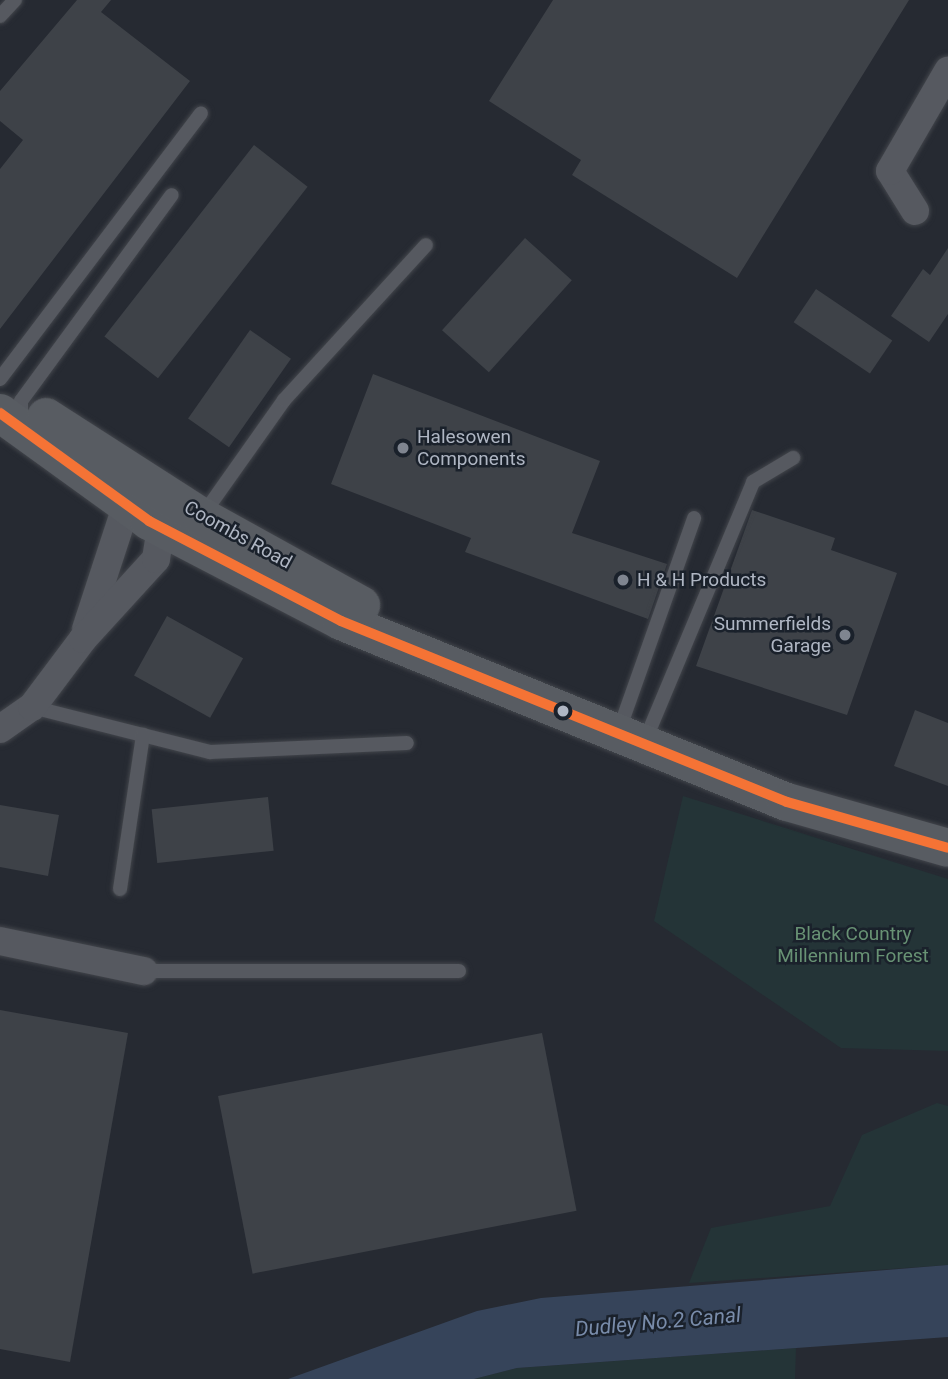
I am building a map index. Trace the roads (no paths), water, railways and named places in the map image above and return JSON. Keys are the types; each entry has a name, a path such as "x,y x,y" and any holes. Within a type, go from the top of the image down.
{"main road":[{"path":"5,395 89,462 164,514 159,543"},
{"name":"Coombs Road","path":"131,490 341,621 480,675 630,740 787,802 948,848"},
{"name":"Coombs Road","path":"159,543 203,534"}],"street":[{"path":"915,211 890,171 948,71"},
{"path":"83,639 131,490"},
{"path":"0,729 32,707 159,543"},
{"path":"0,941 144,971"}],"lane":[{"path":"0,16 15,0"},
{"path":"5,395 201,113"},
{"path":"5,395 172,195"},
{"path":"203,534 284,400 426,245"},
{"path":"630,740 753,482 793,458"},
{"path":"630,740 694,518"},
{"path":"32,707 210,752 407,743"},
{"path":"120,889 143,735"},
{"path":"144,971 459,971"}],"water":[{"name":"Dudley No.2 Canal","path":"948,1265 948,1337 517,1368 474,1379 288,1379 477,1311 541,1298"}],"place":[{"name":"Halesowen Components","path":"403,448"},
{"name":"H & H Products","path":"623,580"},
{"name":"Summerfields Garage","path":"845,635"}],"park label":[{"name":"Black Country Millennium Forest","path":"853,945"}]}
